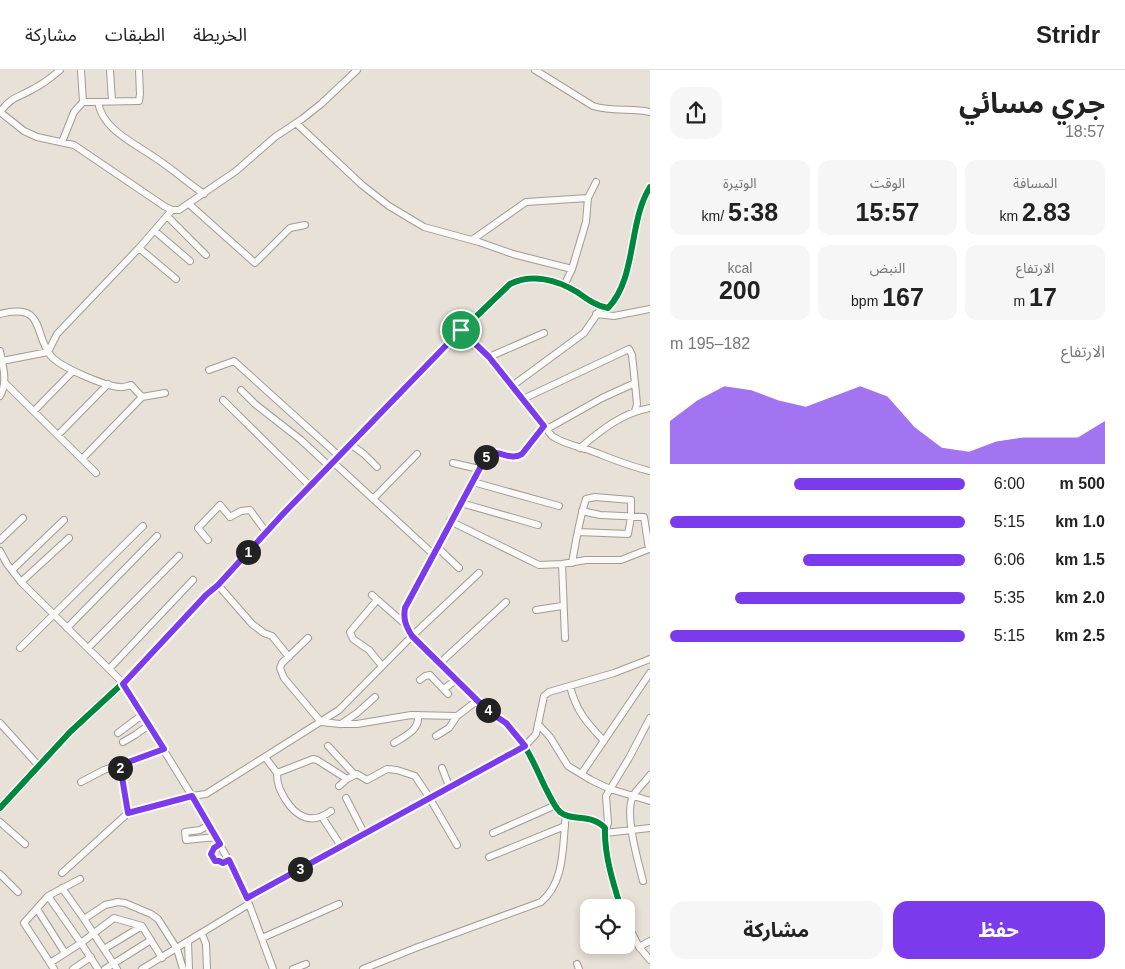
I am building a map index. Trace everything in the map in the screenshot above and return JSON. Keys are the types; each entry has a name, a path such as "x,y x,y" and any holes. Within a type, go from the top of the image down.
{"street":[{"path":"60,70 32,90 16,96 6,103 0,112 24,131 37,137 74,145 172,210 179,210 189,204 236,171 275,137 321,104 357,70"},
{"path":"62,142 74,112 83,102 81,70"},
{"path":"110,70 112,102"},
{"path":"83,102 139,101 139,70"},
{"path":"540,71 602,110 650,112"},
{"path":"98,102 99,109 107,121 122,136 155,157 204,194"},
{"path":"296,123 340,166 389,206 424,227 513,254 572,268"},
{"path":"564,286 572,268 586,222 588,198 596,182"},
{"path":"0,808 70,732 123,684 350,444 461,330 510,284 526,278 539,278 564,286 602,307 608,308 620,291 628,264 641,202 650,187"},
{"path":"472,240 526,202 588,198"},
{"path":"189,204 255,263 290,228 305,224"},
{"path":"48,352 57,334 139,248 172,210"},
{"path":"167,216 206,254"},
{"path":"154,231 190,261"},
{"path":"139,248 176,280"},
{"path":"512,386 584,333 602,307"},
{"path":"596,314 614,316 650,308"},
{"path":"0,314 19,311 33,318 37,323 48,352 57,362 108,384 121,388 131,385 142,398"},
{"path":"461,330 489,357 546,427 561,442 617,462 650,471"},
{"path":"489,357 544,333"},
{"path":"523,399 629,349 632,355 635,383 635,411"},
{"path":"0,351 5,388 0,396"},
{"path":"2,361 48,352"},
{"path":"209,370 234,361 339,456"},
{"path":"34,411 73,370"},
{"path":"4,382 96,473"},
{"path":"405,624 405,608 487,455 496,452 512,458 518,457 546,427 635,383"},
{"path":"58,435 108,384"},
{"path":"241,390 255,404 372,499 433,554"},
{"path":"82,459 142,398 165,393"},
{"path":"223,400 310,486"},
{"path":"580,448 603,428 635,411 650,408"},
{"path":"350,444 377,467"},
{"path":"372,499 417,454"},
{"path":"453,463 479,469"},
{"path":"473,482 559,506"},
{"path":"572,562 582,511 586,499 595,497 631,500 628,534 578,532"},
{"path":"461,503 538,525"},
{"path":"208,540 198,528 220,505 230,517 241,511 250,510 266,532"},
{"path":"450,521 539,565 586,560 621,560 650,549 647,516 600,516 582,511"},
{"path":"0,540 23,518"},
{"path":"12,570 64,520"},
{"path":"20,648 143,526"},
{"path":"67,628 157,536"},
{"path":"21,582 69,538"},
{"path":"437,547 459,568"},
{"path":"0,551 21,582 123,684 164,749 229,860 248,901 273,969"},
{"path":"88,648 179,556"},
{"path":"562,564 564,638"},
{"path":"62,873 128,813 206,794 338,710 412,636 479,573"},
{"path":"109,668 193,580"},
{"path":"218,585 252,624 264,633 272,636 289,656"},
{"path":"382,666 369,650 353,640 350,632 374,597 405,624 412,636 488,711 506,723 525,746 560,811 566,815 600,822 605,828 605,841 618,899"},
{"path":"440,663 506,602"},
{"path":"536,610 562,606"},
{"path":"308,638 289,656 280,668 282,674 321,722 358,724 397,716 457,716"},
{"path":"142,969 202,934 248,901 341,846 525,746 536,734 544,696 549,692 614,673 650,659"},
{"path":"582,773 650,673"},
{"path":"420,680 430,675 446,692 457,679"},
{"path":"570,686 574,702 586,723 604,741"},
{"path":"340,724 358,713 375,696"},
{"path":"436,736 449,728 457,716 478,700"},
{"path":"118,733 142,715"},
{"path":"394,743 416,728 419,722 418,715"},
{"path":"605,834 608,823 606,796 650,718"},
{"path":"0,723 39,766"},
{"path":"538,724 550,737 568,766 610,789 650,801"},
{"path":"123,742 135,736 149,725"},
{"path":"328,746 354,774 359,774 367,780 387,770 415,776 457,845"},
{"path":"81,782 104,770 164,749"},
{"path":"265,757 278,773 280,791 296,814 310,818 322,817 330,811"},
{"path":"278,773 313,759 347,779"},
{"path":"120,765 128,813"},
{"path":"442,768 449,786"},
{"path":"339,786 354,774"},
{"path":"643,881 632,830 630,804 633,796 650,775"},
{"path":"346,798 364,833"},
{"path":"493,833 556,805"},
{"path":"363,969 541,902 550,894 562,861 566,815"},
{"path":"322,817 341,846"},
{"path":"0,822 25,844"},
{"path":"209,825 200,830 185,832 186,840 216,837"},
{"path":"489,856 565,826"},
{"path":"605,834 650,828"},
{"path":"220,844 214,848 211,854 212,858 223,863 229,860"},
{"path":"0,874 18,892"},
{"path":"80,879 48,896 24,923 52,966 66,953 114,918 142,926 162,958"},
{"path":"62,888 116,966"},
{"path":"48,896 98,969"},
{"path":"84,919 105,905 118,902 151,914 158,920 177,949 183,969"},
{"path":"262,938 339,904"},
{"path":"37,909 66,953"},
{"path":"104,949 142,926"},
{"path":"202,934 206,944 207,969"},
{"path":"635,939 650,960"},
{"path":"105,969 116,966 151,940"},
{"path":"188,942 189,969"},
{"path":"639,947 650,942"},
{"path":"73,969 91,957"},
{"path":"293,969 306,964"}],"cycle path":[{"path":"0,808 70,732 123,683 206,595 218,585 282,515 432,359 510,284 527,279 553,281 577,292 596,304 608,308 617,296 624,281 638,216 650,187"},
{"path":"544,426 522,454 513,457 496,453 487,455 405,608 405,619 412,636 469,693 507,725 522,741 560,812 570,817 588,819 600,823 605,828 608,858 618,899"}],"route":[{"path":"461,330 489,357 544,426 518,457 512,458 496,452 487,455 405,608 405,624 412,636 488,711 506,723 525,746 247,898 229,860 223,863 212,858 211,854 214,848 220,844 192,796 128,813 120,765 164,749 123,684 282,515 461,330"}]}
